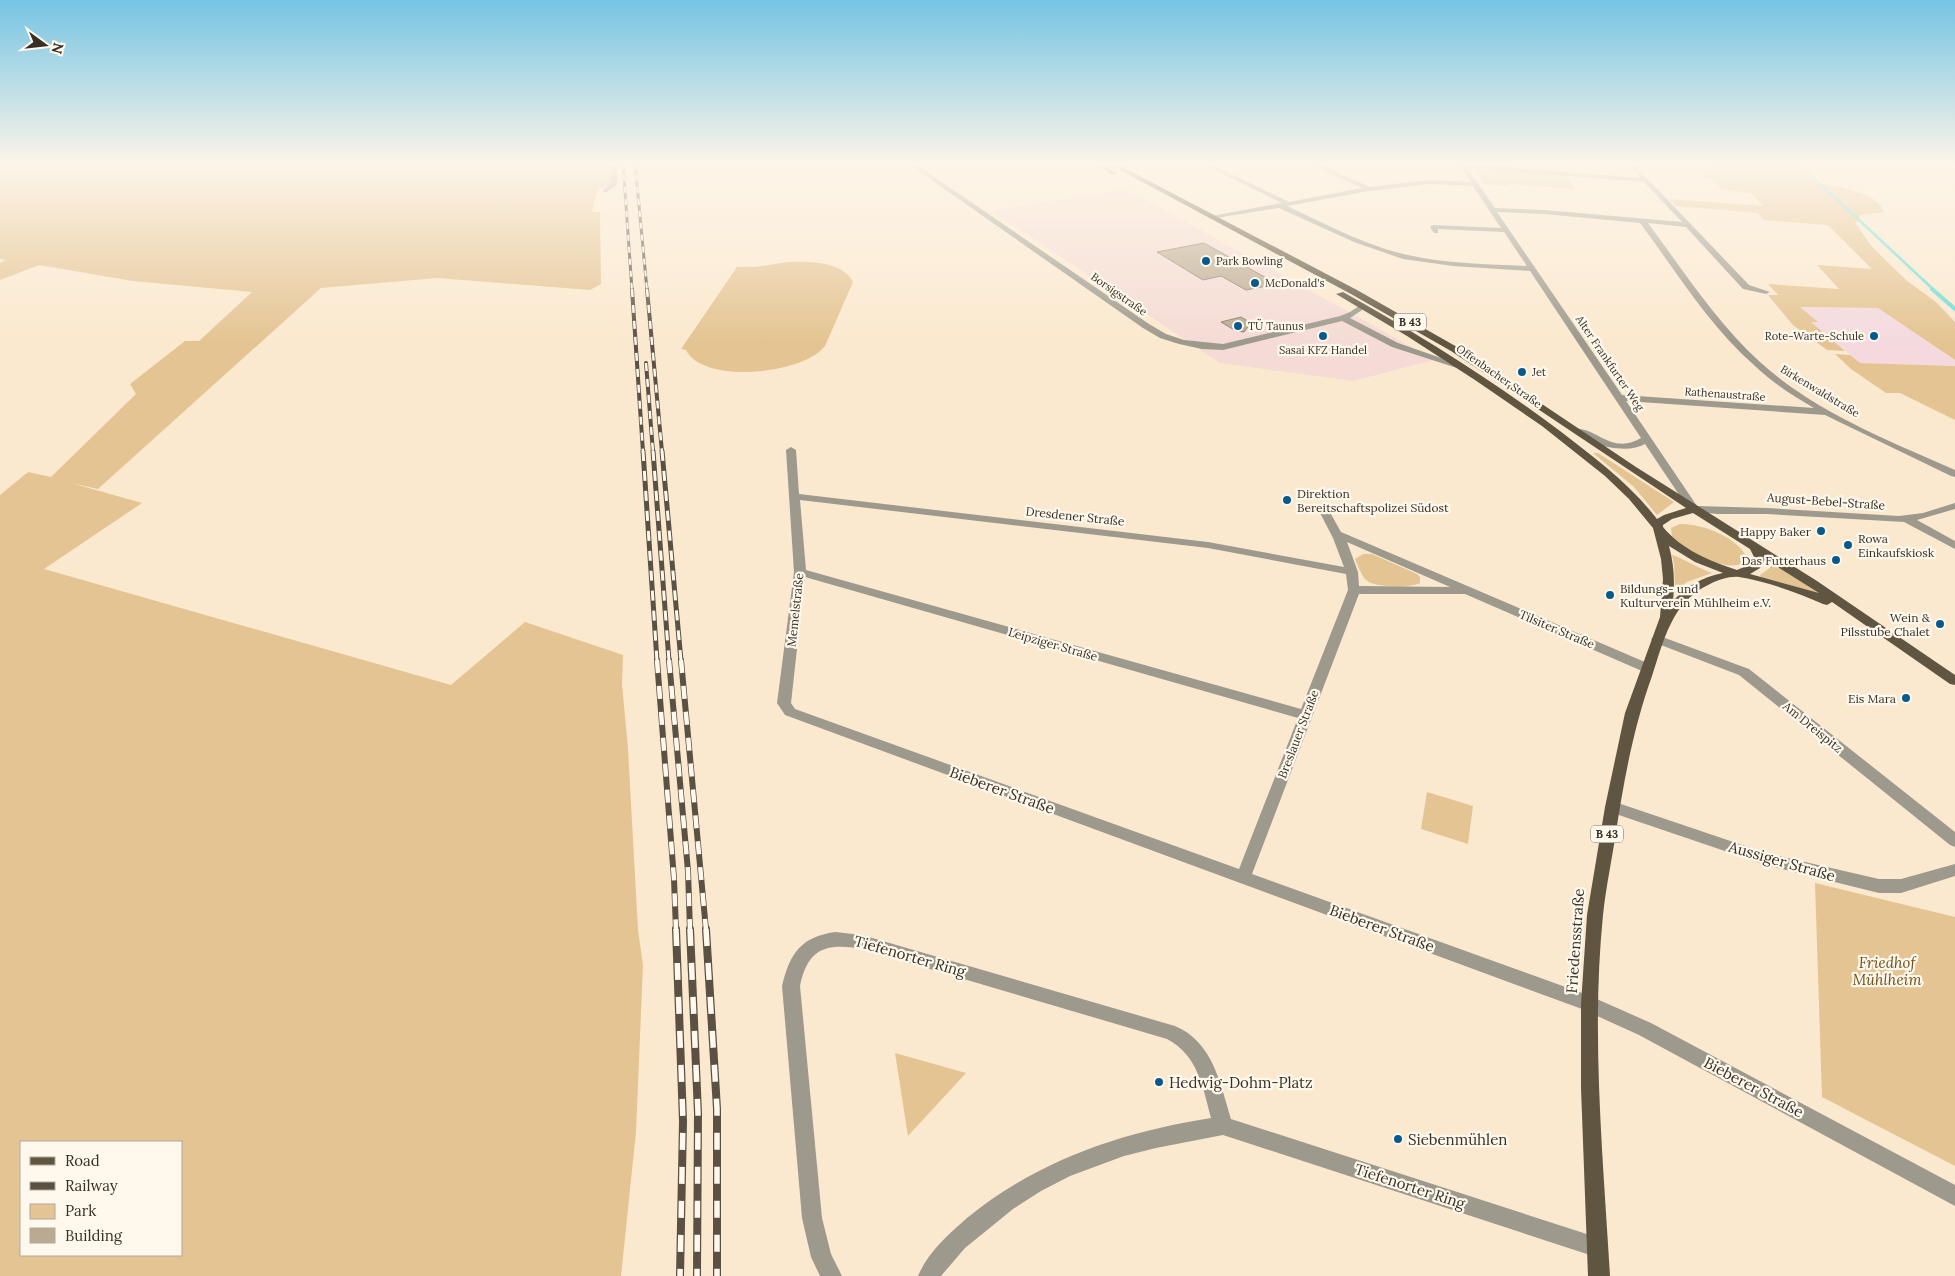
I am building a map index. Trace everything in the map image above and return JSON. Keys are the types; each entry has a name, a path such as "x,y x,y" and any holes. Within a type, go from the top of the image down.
{"main road":[{"name":"Offenbacher Straße","path":"1207,223 1362,306 1463,367 1611,476 1640,504 1658,530 1690,555 1717,568 1804,591 1869,622"},
{"name":"Offenbacher Straße","path":"1221,223 1418,327 1869,622 1955,681"},
{"path":"1658,530 1658,524 1661,521 1694,509"},
{"name":"Friedensstraße","path":"1599,1276 1596,1246 1590,1088 1590,1004 1595,915 1612,807 1632,713 1666,617 1669,579 1667,559 1658,530"},
{"name":"Friedensstraße","path":"1666,617 1687,594 1702,583 1747,571 1756,566 1760,557 1755,547"}],"street":[{"name":"Borsigstraße","path":"996,223 1146,326 1170,340 1208,347 1222,347 1343,318 1353,314 1362,306"},
{"path":"1320,223 1355,240 1397,255 1440,262 1532,269"},
{"name":"Alter Frankfurter Weg","path":"1501,223 1694,509"},
{"name":"Birkenwaldstraße","path":"1643,223 1722,325 1748,354 1778,380 1829,412 1955,474"},
{"path":"1651,223 1688,225"},
{"path":"1686,223 1746,287 1766,292"},
{"path":"1436,232 1433,227 1506,230"},
{"path":"1343,318 1395,346 1463,367"},
{"name":"Rathenaustraße","path":"1620,398 1829,412"},
{"path":"1573,429 1620,446 1636,445 1647,439"},
{"name":"Memelstraße","path":"787,710 784,704 800,572 791,450"},
{"name":"Dresdener Straße","path":"794,496 1208,545 1352,572"},
{"name":"August-Bebel-Straße","path":"1694,509 1767,511 1857,518 1907,518 1924,516 1955,506"},
{"path":"1323,509 1337,534 1352,572 1354,590"},
{"path":"1907,518 1955,546"},
{"name":"Tilsiter Straße","path":"1337,534 1647,668"},
{"name":"Leipziger Straße","path":"800,572 1306,715"},
{"name":"Tilsiter Straße","path":"1354,590 1467,591"},
{"name":"Breslauer Straße","path":"1243,878 1354,590"},
{"name":"Am Dreispitz","path":"1657,639 1744,672 1955,841"},
{"name":"Bieberer Straße","path":"787,710 1590,1004 1645,1029 1955,1196"},
{"name":"Aussiger Straße","path":"1612,807 1766,860 1879,886 1901,886 1955,870"},
{"name":"Tiefenorter Ring","path":"830,1276 821,1257 812,1218 791,986 792,974 799,957 808,948 821,942 839,938 862,942 1174,1033 1188,1042 1200,1058 1223,1126"},
{"name":"Tiefenorter Ring","path":"929,1276 947,1253 990,1213 1021,1190 1060,1169 1087,1157 1132,1143 1223,1126 1596,1246"}],"shaded area":[{"path":"1009,223 1187,223 1434,360 1353,381 1220,363"},
{"name":"Rote-Warte-Schule","path":"1800,307 1878,308 1955,360 1955,366 1860,363 1810,322 1817,322"}],"green space":[{"path":"0,223 600,223 601,284 590,290 437,278 321,288 98,489 71,483 142,503 44,569 451,685 525,622 623,655 622,684 628,749 638,930 643,965 636,1132 621,1276 0,1276 0,495 28,472 51,477 136,394 130,384 185,341 199,341 252,292 133,281 39,265 0,280 0,263 6,260 0,259"},
{"path":"1796,223 1857,223 1872,247 1906,280 1936,302 1955,322 1955,360 1878,308 1800,307 1818,322 1811,322 1845,351 1827,350 1793,325 1768,295 1778,295 1768,284 1839,289 1817,265 1872,269 1828,225"},
{"path":"788,262 815,262 833,266 848,275 853,282 825,346 814,356 776,369 754,372 732,371 712,368 696,361 686,350 681,349 737,267 755,267"},
{"path":"1835,354 1850,355 1860,363 1955,366 1955,420 1900,393 1886,393 1851,369"},
{"path":"1593,453 1598,453 1674,502 1657,515 1634,487"},
{"path":"1680,524 1698,526 1727,538 1742,550 1747,558 1746,562 1738,565 1717,563 1706,560 1686,549 1672,536 1671,528"},
{"path":"1363,554 1372,554 1417,574 1420,577 1420,583 1409,586 1393,586 1370,583 1363,576 1355,559"},
{"path":"1672,555 1712,573 1687,582 1679,588 1675,587"},
{"path":"1770,562 1821,594 1761,577 1760,575 1770,568"},
{"path":"1427,792 1473,806 1468,844 1421,829"},
{"name":"Friedhof Mühlheim","path":"1815,883 1955,917 1955,1166 1822,1097"},
{"path":"895,1053 966,1073 908,1136"}],"building":[{"name":"Park Bowling","path":"1204,243 1277,284 1246,290 1221,276 1203,280 1157,252"},
{"name":"TÜ Taunus","path":"1241,317 1251,323 1244,332 1236,331 1221,322"}],"waterway":[{"path":"1862,223 1934,290"},
{"path":"1932,289 1955,309"}],"railway":[{"path":"627,223 632,290"},
{"path":"641,223 647,290"},
{"path":"632,289 643,452"},
{"path":"647,289 662,452"},
{"path":"646,363 653,452"},
{"path":"643,451 657,661"},
{"path":"653,451 669,661"},
{"path":"662,451 681,661"},
{"path":"657,660 674,879 676,930"},
{"path":"669,660 688,871 690,930"},
{"path":"681,660 706,930"},
{"path":"676,929 683,1121 680,1276"},
{"path":"690,929 698,1113 697,1276"},
{"path":"706,929 717,1109 717,1276"}],"place":[{"name":"Park Bowling","path":"1206,261"},
{"name":"McDonald's","path":"1255,283"},
{"name":"TÜ Taunus","path":"1238,326"},
{"name":"Sasai KFZ Handel","path":"1323,336"},
{"name":"Rote-Warte-Schule","path":"1874,336"},
{"name":"Jet","path":"1522,372"},
{"name":"Direktion Bereitschaftspolizei Südost","path":"1287,500"},
{"name":"Happy Baker","path":"1821,531"},
{"name":"Rowa Einkaufskiosk","path":"1848,545"},
{"name":"Das Futterhaus","path":"1836,560"},
{"name":"Bildungs- und Kulturverein Mühlheim e.V.","path":"1610,595"},
{"name":"Wein & Pilsstube Chalet","path":"1940,624"},
{"name":"Eis Mara","path":"1906,698"},
{"name":"Hedwig-Dohm-Platz","path":"1159,1082"},
{"name":"Siebenmühlen","path":"1398,1139"}]}
